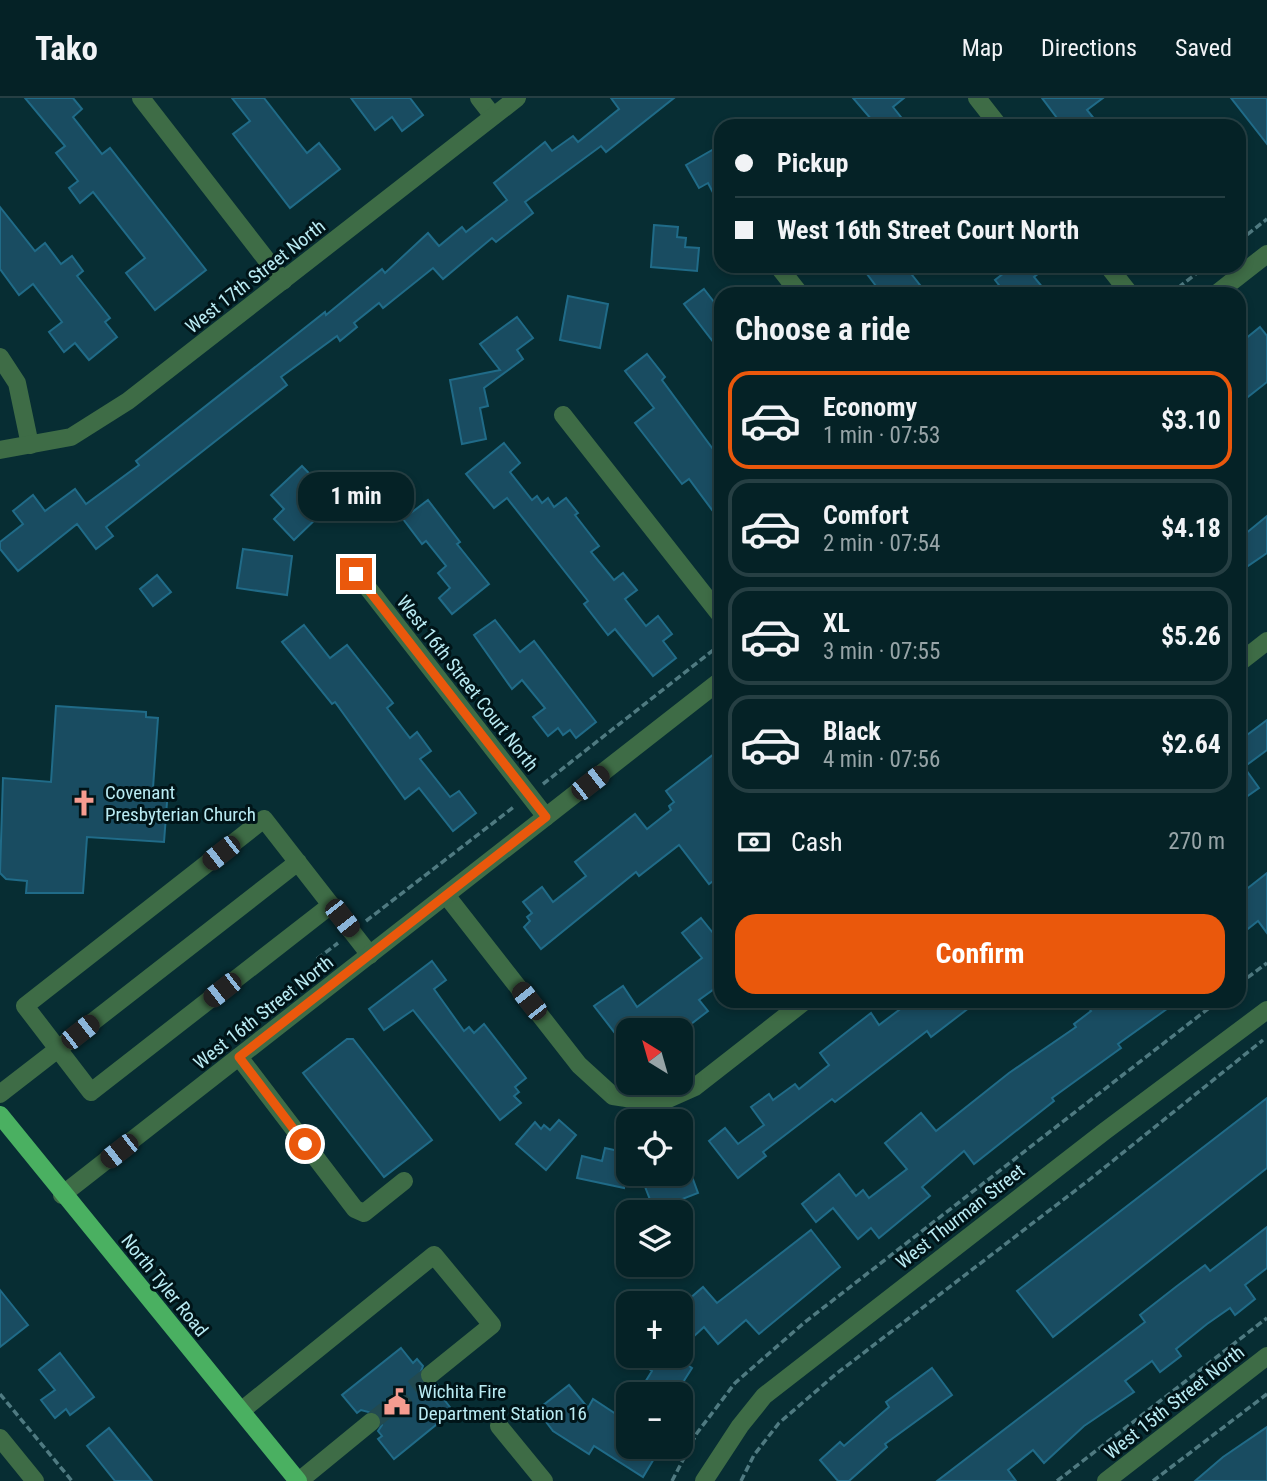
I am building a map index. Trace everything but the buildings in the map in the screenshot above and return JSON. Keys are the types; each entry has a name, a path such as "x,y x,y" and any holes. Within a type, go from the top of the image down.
{"main road":[{"name":"North Tyler Road","path":"0,1115 62,1195 299,1481"}],"street":[{"path":"141,98 284,281"},
{"path":"479,98 493,116"},
{"name":"West 17th Street North","path":"0,450 71,437 128,401 517,98"},
{"path":"977,98 994,119"},
{"path":"1246,270 1267,254"},
{"path":"784,273 794,287"},
{"path":"1114,273 1124,287"},
{"path":"1225,287 1243,273"},
{"path":"0,357 17,383 30,444"},
{"path":"563,415 714,606"},
{"name":"West 16th Street Court North","path":"356,574 546,817"},
{"path":"1246,658 1267,641"},
{"name":"West 16th Street North","path":"62,1195 714,685"},
{"path":"331,905 92,1092 25,1006 264,819 370,955"},
{"path":"0,1094 298,862"},
{"path":"446,895 579,1065 613,1096 659,1103 695,1087 796,1008"},
{"name":"West Thurman Street","path":"704,1481 740,1426 764,1396 1105,1131 1267,1010"},
{"path":"239,1057 355,1209 364,1213 404,1181"},
{"path":"241,1412 435,1255 492,1325 430,1375"},
{"name":"West 15th Street North","path":"1106,1481 1267,1356"},
{"path":"299,1481 372,1422"},
{"path":"499,1426 544,1481"},
{"path":"0,1438 35,1481"}],"path":[{"path":"1246,236 1267,219"},
{"path":"1179,287 1197,273"},
{"path":"1246,979 1267,963"},
{"path":"672,1481 697,1433 735,1383 805,1322 1209,1008"},
{"path":"741,1481 754,1455 779,1423 836,1374 1089,1180 1267,1036"},
{"path":"1057,1481 1267,1318"},
{"path":"0,1394 72,1481"},
{"path":"1153,1481 1267,1394"}],"tunnel":[{"path":"371,1422 430,1375"}],"place":[{"name":"Covenant Presbyterian Church","path":"84,803"},
{"name":"Wichita Fire Department Station 16","path":"397,1402"}],"route":[{"path":"305,1144 239,1057 546,817 356,574"}]}
